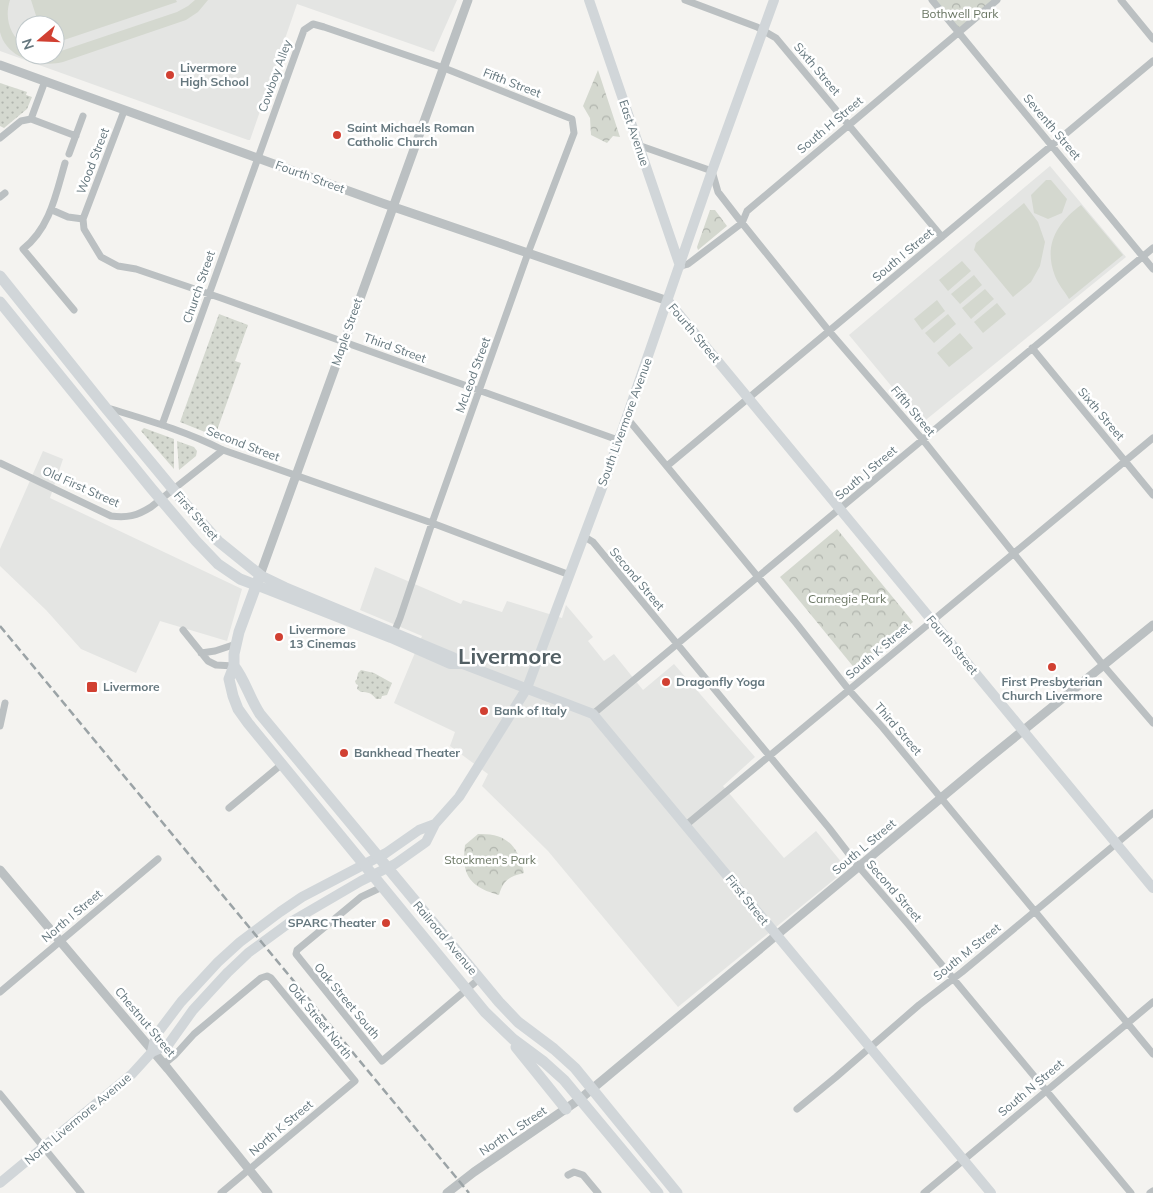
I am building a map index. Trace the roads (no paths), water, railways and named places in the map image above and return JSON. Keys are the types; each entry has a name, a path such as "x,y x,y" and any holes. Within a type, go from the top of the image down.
{"main road":[{"name":"East Avenue","path":"589,0 680,266"},
{"name":"South Livermore Avenue","path":"372,875 387,868 426,842 435,824 459,797 527,688 627,418 712,171 774,0"},
{"name":"First Street","path":"0,276 173,490 218,542 258,580"},
{"name":"Fourth Street","path":"668,301 1153,888"},
{"name":"First Street","path":"0,302 160,500 218,564 240,579 258,580 285,587 392,635 450,664 463,664 593,714 991,1193"},
{"name":"Maple Street","path":"234,666 236,644 258,580"},
{"name":"Railroad Avenue","path":"658,1193 553,1069 502,1030 282,764 238,709 229,679 234,666 243,676 250,699 260,714 479,979 509,1013 565,1058 677,1193"},
{"name":"South Livermore Avenue","path":"364,864 419,830 435,824"},
{"name":"North Livermore Avenue","path":"152,1052 156,1035 181,1002 218,962 240,942 295,902 364,864"},
{"name":"North Livermore Avenue","path":"0,1183 132,1074 152,1052 168,1045 193,1010 248,953 289,923 372,875"},
{"path":"502,1030 566,1109"}],"street":[{"name":"Maple Street","path":"258,580 468,0"},
{"name":"Sixth Street","path":"685,0 762,30 776,38 942,237"},
{"name":"Seventh Street","path":"932,0 1153,269"},
{"name":"South H Street","path":"680,266 688,264 742,223 747,211 997,0"},
{"path":"1121,0 1153,39"},
{"name":"Cowboy Alley","path":"257,158 304,30 313,24 444,68"},
{"name":"South I Street","path":"667,466 1153,62"},
{"name":"Fourth Street","path":"0,65 528,254 668,301"},
{"name":"Fifth Street","path":"444,68 572,119"},
{"path":"31,119 44,81"},
{"name":"Wood Street","path":"83,219 124,110"},
{"path":"69,154 83,116"},
{"path":"0,138 21,121 31,119 76,136"},
{"name":"McLeod Street","path":"392,635 528,254 574,133 572,119"},
{"path":"638,145 712,171"},
{"name":"Church Street","path":"162,424 257,158"},
{"path":"65,163 52,210 33,241 23,249 74,310"},
{"name":"Fifth Street","path":"712,171 718,192 742,223 922,440 1103,665 1153,724"},
{"path":"52,210 68,217 83,219"},
{"name":"Third Street","path":"83,219 84,229 101,257 118,266 136,269 618,440"},
{"name":"South J Street","path":"593,714 1153,248"},
{"name":"Sixth Street","path":"1032,348 1153,495"},
{"name":"Second Street","path":"105,408 162,424 223,450 432,523 570,575"},
{"name":"Third Street","path":"627,418 849,690 942,798 1153,1054"},
{"name":"South K Street","path":"686,825 1153,438"},
{"name":"Old First Street","path":"0,463 111,516 132,517 140,514 160,500 223,450"},
{"name":"Second Street","path":"582,536 592,542 859,868 953,978 1130,1193"},
{"name":"South L Street","path":"592,1089 1023,730 1153,625"},
{"path":"183,630 208,661 216,665 234,666"},
{"path":"200,653 215,651 236,644"},
{"path":"0,726 5,703"},
{"path":"229,808 282,764"},
{"name":"South M Street","path":"797,1109 919,1005 1153,812"},
{"name":"North I Street","path":"0,992 158,859"},
{"name":"Chestnut Street","path":"0,870 164,1064 268,1193"},
{"name":"Oak Street South","path":"382,887 361,897 297,950 296,954 382,1061 467,989"},
{"name":"Oak Street North","path":"164,1064 194,1034 261,978 267,976 271,978 355,1081"},
{"path":"467,989 479,979"},
{"name":"South N Street","path":"924,1193 1153,1002"},
{"name":"North K Street","path":"221,1193 355,1081"},
{"name":"North L Street","path":"447,1193 592,1089"},
{"path":"0,1094 81,1193"},
{"path":"568,1175 574,1172 584,1175 598,1193"}],"railway":[{"path":"0,626 469,1193"}],"place":[{"name":"Livermore High School","path":"170,75"},
{"name":"Saint Michaels Roman Catholic Church","path":"337,135"},
{"name":"Livermore 13 Cinemas","path":"279,637"},
{"name":"First Presbyterian Church Livermore","path":"1052,667"},
{"name":"Dragonfly Yoga","path":"666,682"},
{"name":"Livermore","path":"92,687"},
{"name":"Bank of Italy","path":"484,711"},
{"name":"Bankhead Theater","path":"344,753"},
{"name":"SPARC Theater","path":"386,923"}],"district":[{"name":"Livermore","path":"510,656"}],"park label":[{"name":"Bothwell Park","path":"960,14"},
{"name":"Carnegie Park","path":"847,599"},
{"name":"Stockmen's Park","path":"490,860"}]}
